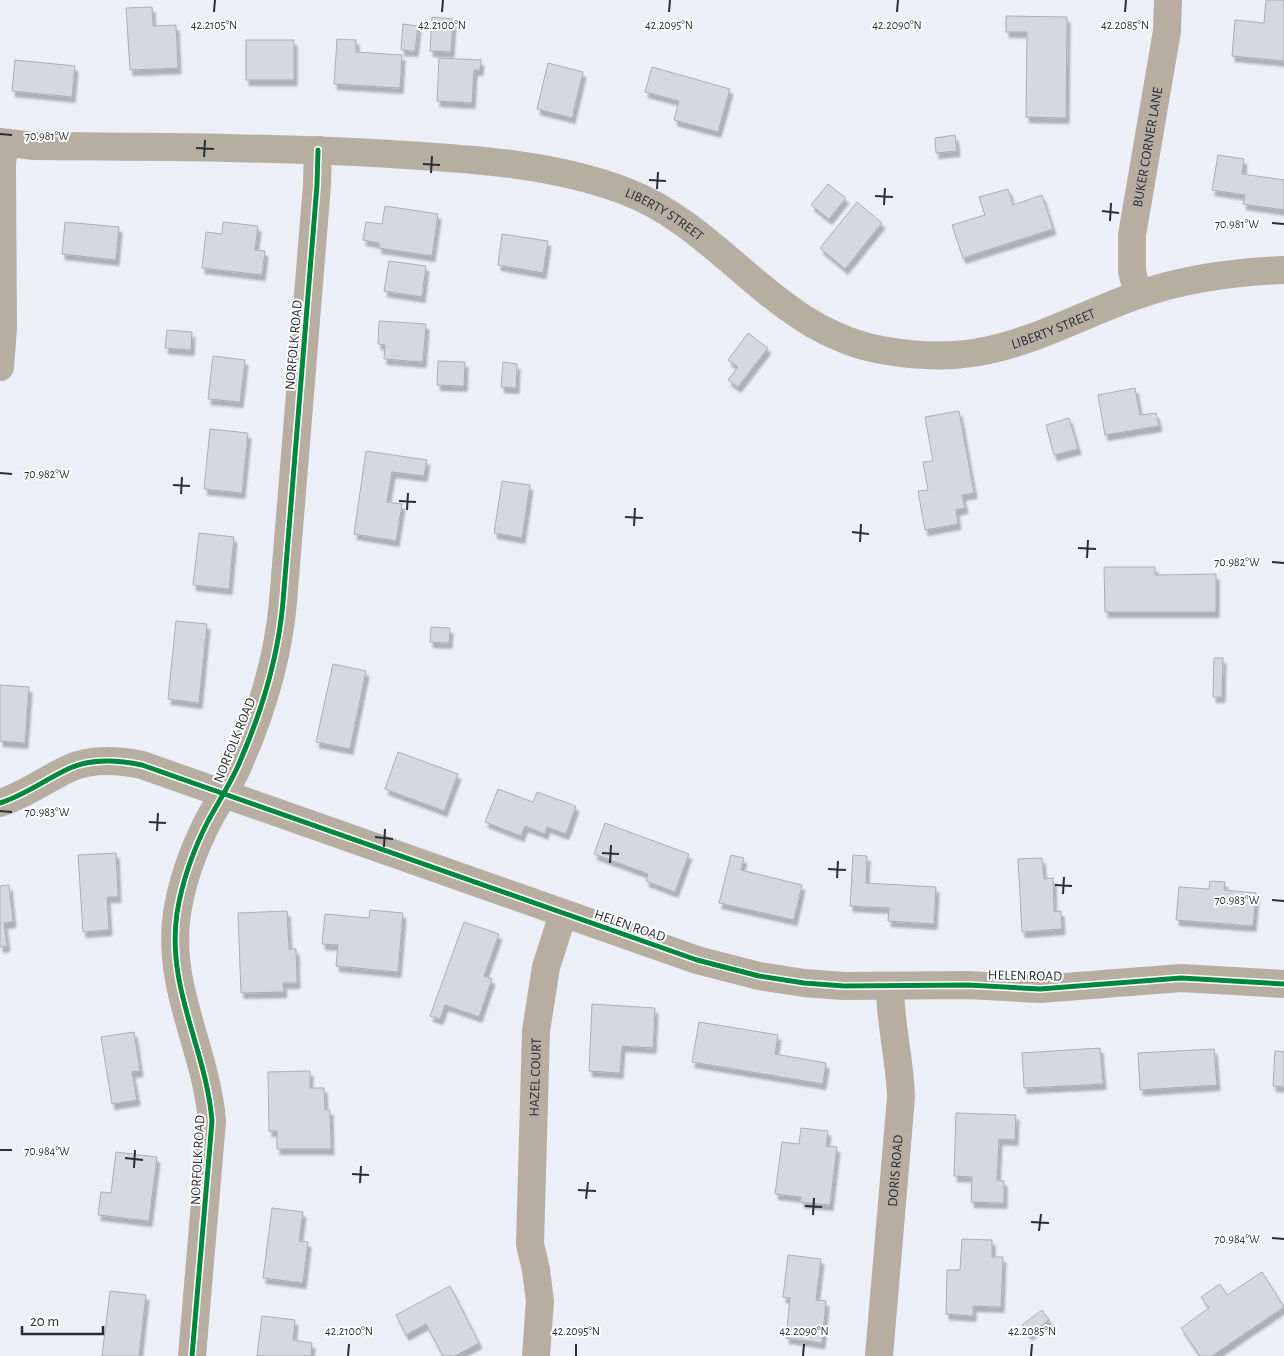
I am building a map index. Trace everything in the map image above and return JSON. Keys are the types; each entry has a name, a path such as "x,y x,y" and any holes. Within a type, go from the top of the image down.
{"main road":[{"name":"LIBERTY STREET","path":"2,143 34,146 318,150 445,158 533,167 581,178 627,192 648,201 685,225 794,314 842,339 888,352 946,354 982,351 1024,339 1138,295 1181,282 1242,272 1284,270"}],"street":[{"name":"BUKER CORNER LANE","path":"1138,295 1132,271 1132,235 1167,31 1168,0"},
{"path":"0,367 3,328 2,143"},
{"name":"NORFOLK ROAD","path":"192,1356 212,1121 206,1075 188,1022 180,985 175,949 175,931 180,896 192,858 207,823 243,754 264,696 277,650 281,627 317,195 318,150"},
{"name":"HELEN ROAD","path":"0,803 20,795 70,768 83,764 99,761 142,765 697,960 738,971 824,985 968,985 1040,989 1181,978 1284,984"},
{"name":"HAZEL COURT","path":"536,1356 540,1301 530,1244 536,1031 546,967 563,914"},
{"name":"DORIS ROAD","path":"879,1356 901,1098 900,1075 891,1017 890,986"}],"building":[{"path":"1266,0 1284,0 1284,61 1232,56 1235,20 1264,23"},
{"path":"152,7 153,26 176,25 178,68 130,70 126,8"},
{"path":"1006,16 1067,17 1066,118 1026,117 1027,32 1006,32"},
{"path":"432,17 453,19 451,52 430,51"},
{"path":"403,24 418,26 415,51 401,50"},
{"path":"337,39 356,40 356,52 402,55 400,88 334,84"},
{"path":"246,40 294,40 294,80 246,80"},
{"path":"439,58 481,60 480,70 474,70 472,103 437,101"},
{"path":"15,60 75,66 72,97 12,91"},
{"path":"548,63 583,72 572,118 537,109"},
{"path":"652,67 730,89 718,132 674,120 679,101 645,92"},
{"path":"955,135 957,151 936,153 935,138"},
{"path":"1218,155 1244,159 1242,174 1284,180 1284,210 1243,204 1245,195 1212,190"},
{"path":"828,184 846,198 829,219 811,205"},
{"path":"1008,189 1013,205 1042,195 1053,229 963,258 952,225 985,215 979,197"},
{"path":"857,202 882,223 845,269 820,248"},
{"path":"385,206 438,214 432,256 379,248 379,243 363,240 366,222 382,224"},
{"path":"65,222 119,227 116,260 62,254"},
{"path":"223,222 258,226 255,250 265,251 262,275 202,268 206,232 222,234"},
{"path":"502,234 548,241 543,273 498,265"},
{"path":"389,261 426,266 422,297 384,291"},
{"path":"379,321 426,324 423,362 384,359 385,345 378,344"},
{"path":"167,330 192,332 191,350 165,348"},
{"path":"748,333 768,348 738,387 728,380 738,367 728,360"},
{"path":"213,356 245,360 240,402 208,399"},
{"path":"438,361 465,362 464,386 437,385"},
{"path":"503,362 517,364 516,388 501,387"},
{"path":"1135,388 1140,415 1156,413 1159,426 1105,435 1098,395"},
{"path":"959,411 974,493 962,495 965,508 956,510 958,524 925,530 918,491 928,490 923,462 933,461 925,417"},
{"path":"1069,418 1078,449 1054,455 1046,425"},
{"path":"210,429 248,433 242,493 204,489"},
{"path":"366,451 427,460 424,476 392,472 387,502 402,504 396,541 354,534"},
{"path":"502,481 530,485 522,538 494,533"},
{"path":"199,533 234,537 229,589 193,585"},
{"path":"1104,567 1155,567 1155,575 1216,574 1216,612 1105,612"},
{"path":"176,621 207,624 199,703 168,699"},
{"path":"431,627 450,628 449,643 430,642"},
{"path":"1214,658 1223,658 1222,697 1213,697"},
{"path":"333,664 366,671 350,749 316,742"},
{"path":"0,685 29,687 25,743 0,741"},
{"path":"398,752 458,774 444,811 385,789"},
{"path":"498,789 533,802 537,792 576,806 566,834 547,827 545,834 525,826 521,836 485,822"},
{"path":"605,823 689,854 675,892 646,881 648,874 594,854"},
{"path":"116,853 118,897 107,897 109,930 83,932 78,855"},
{"path":"731,855 744,858 741,870 802,885 794,920 719,903"},
{"path":"853,855 867,856 866,883 936,887 934,924 888,921 889,908 850,906"},
{"path":"1042,858 1044,879 1053,878 1054,912 1061,911 1062,929 1022,932 1018,859"},
{"path":"1210,881 1225,882 1224,890 1256,893 1253,926 1176,920 1179,887 1209,889"},
{"path":"9,885 13,922 4,923 7,946 0,947 0,886"},
{"path":"370,910 403,913 398,972 336,966 338,945 322,944 325,914 369,918"},
{"path":"287,911 289,949 296,949 297,983 283,983 284,992 241,993 238,913"},
{"path":"464,922 499,934 484,976 492,979 479,1017 445,1005 440,1019 430,1016"},
{"path":"592,1004 655,1008 653,1048 622,1046 620,1073 589,1071"},
{"path":"699,1022 778,1035 775,1054 826,1063 823,1084 692,1062"},
{"path":"134,1032 140,1071 132,1072 137,1100 112,1104 101,1037"},
{"path":"1100,1048 1103,1084 1024,1088 1022,1053"},
{"path":"1214,1049 1217,1085 1140,1090 1138,1053"},
{"path":"1275,1051 1284,1052 1284,1087 1273,1086"},
{"path":"310,1071 310,1088 324,1088 325,1110 330,1110 331,1149 277,1149 277,1131 269,1131 268,1072"},
{"path":"956,1113 1016,1115 1015,1140 999,1139 997,1180 1004,1181 1004,1203 971,1202 972,1177 954,1176"},
{"path":"801,1128 828,1131 826,1146 837,1147 830,1205 801,1202 801,1197 775,1194 782,1142 799,1144"},
{"path":"116,1152 157,1157 149,1221 98,1215 101,1192 111,1193"},
{"path":"272,1208 303,1212 299,1241 308,1242 303,1283 263,1278"},
{"path":"962,1239 992,1240 992,1257 1003,1257 1001,1307 973,1306 973,1316 946,1314 947,1270 960,1270"},
{"path":"788,1255 821,1259 816,1300 826,1301 822,1343 786,1338 790,1298 783,1297"},
{"path":"1262,1272 1284,1307 1212,1356 1200,1356 1181,1328 1209,1308 1201,1297 1220,1284 1227,1295"},
{"path":"450,1286 479,1343 455,1356 443,1356 426,1324 406,1335 396,1315"},
{"path":"110,1291 146,1295 139,1356 102,1356"},
{"path":"1042,1310 1049,1320 1029,1335 1022,1325"},
{"path":"262,1316 295,1320 293,1340 312,1343 311,1356 257,1356"}],"cycle path":[{"path":"192,1356 212,1121 208,1094 177,967 175,940 177,913 185,878 197,845 234,773 254,726 273,665 281,623 317,185 318,150"},
{"path":"0,803 79,765 97,761 142,765 697,960 759,976 804,983 844,986 968,985 1040,989 1181,978 1284,984"}]}
